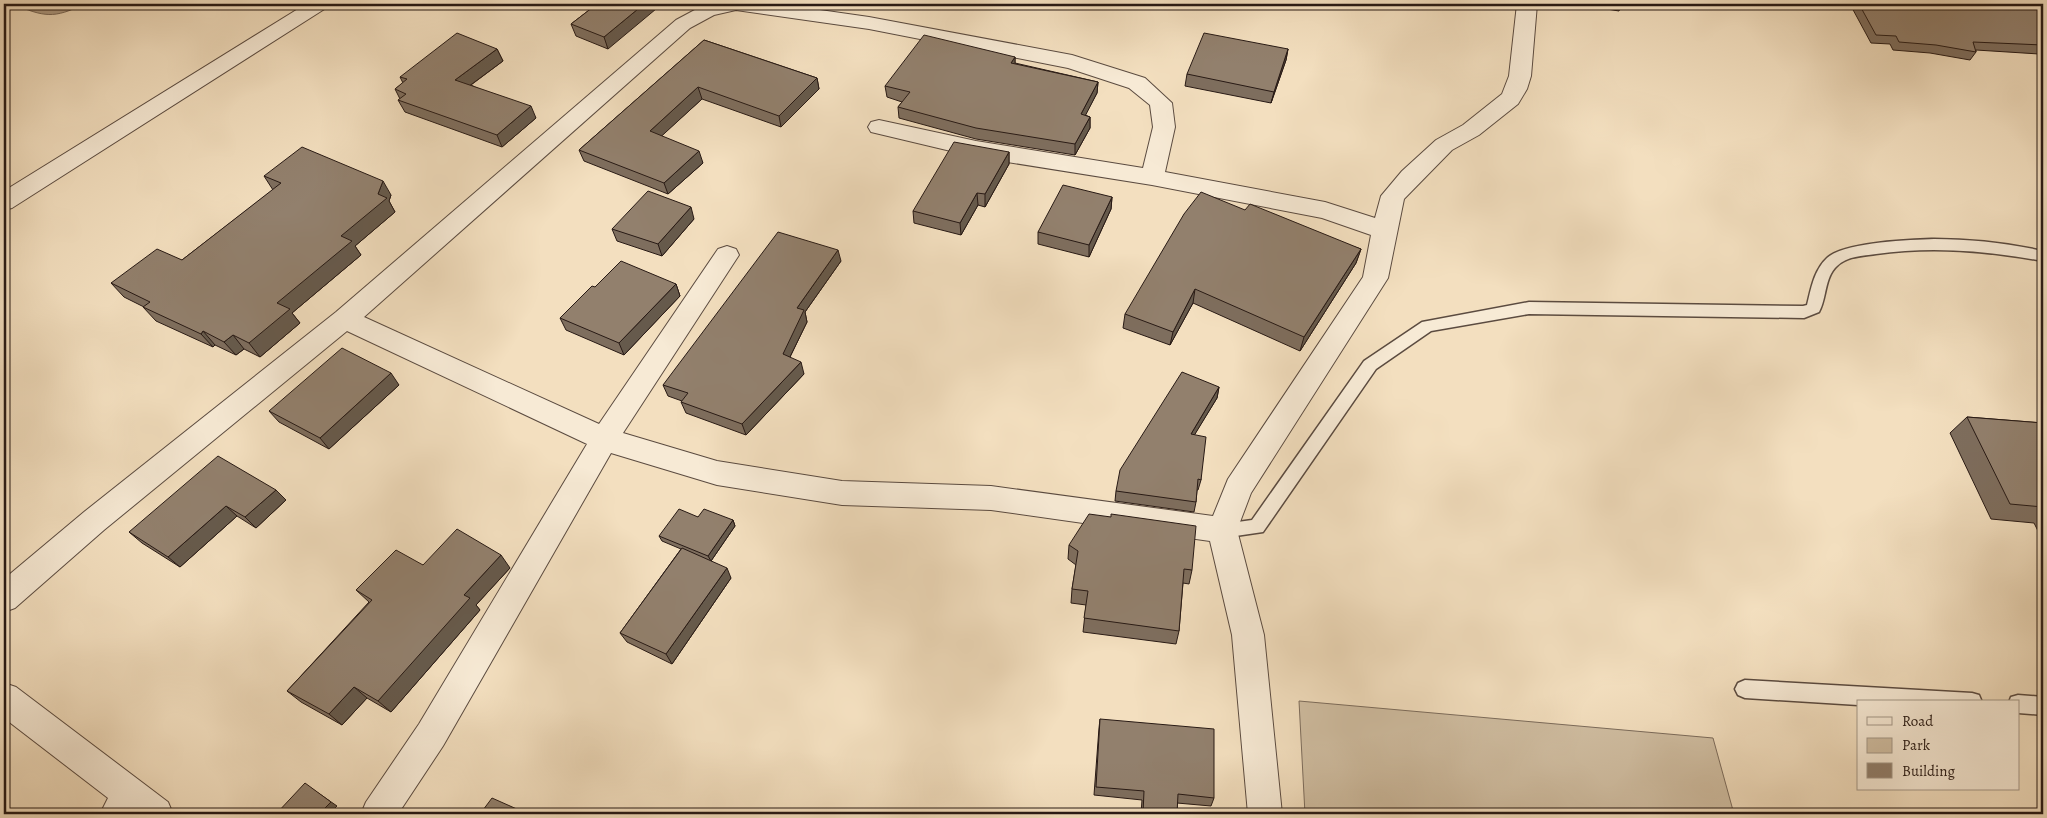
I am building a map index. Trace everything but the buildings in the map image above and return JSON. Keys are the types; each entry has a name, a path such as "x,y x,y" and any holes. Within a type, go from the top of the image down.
{"street":[{"path":"4,202 319,4"},
{"path":"4,598 94,521 345,319 683,24 696,14 716,6 734,4"},
{"path":"738,4 869,23 1013,49 1072,62 1137,83 1161,103 1164,127 1152,177"},
{"path":"1265,814 1248,635 1222,530 1238,488 1375,278 1384,230 1393,196 1444,145 1471,130 1510,99 1516,90 1520,76 1527,4"},
{"path":"879,127 976,149 1152,177 1325,210 1384,230"},
{"path":"378,814 431,736 604,439 727,255"},
{"path":"345,319 604,439 717,473 842,493 990,498 1222,530"},
{"path":"4,698 135,808"}],"lane":[{"path":"1222,530 1257,526 1370,364 1427,326 1529,308 1804,312 1814,308 1823,276 1832,261 1850,253 1915,244 1953,243 2043,256"},
{"path":"1745,689 1937,700"},
{"path":"2020,704 2043,706"}],"green space":[{"path":"1299,701 1713,738 1734,814 1305,814"}],"shaded area":[{"path":"13,4 84,4 57,14 41,14"}]}
